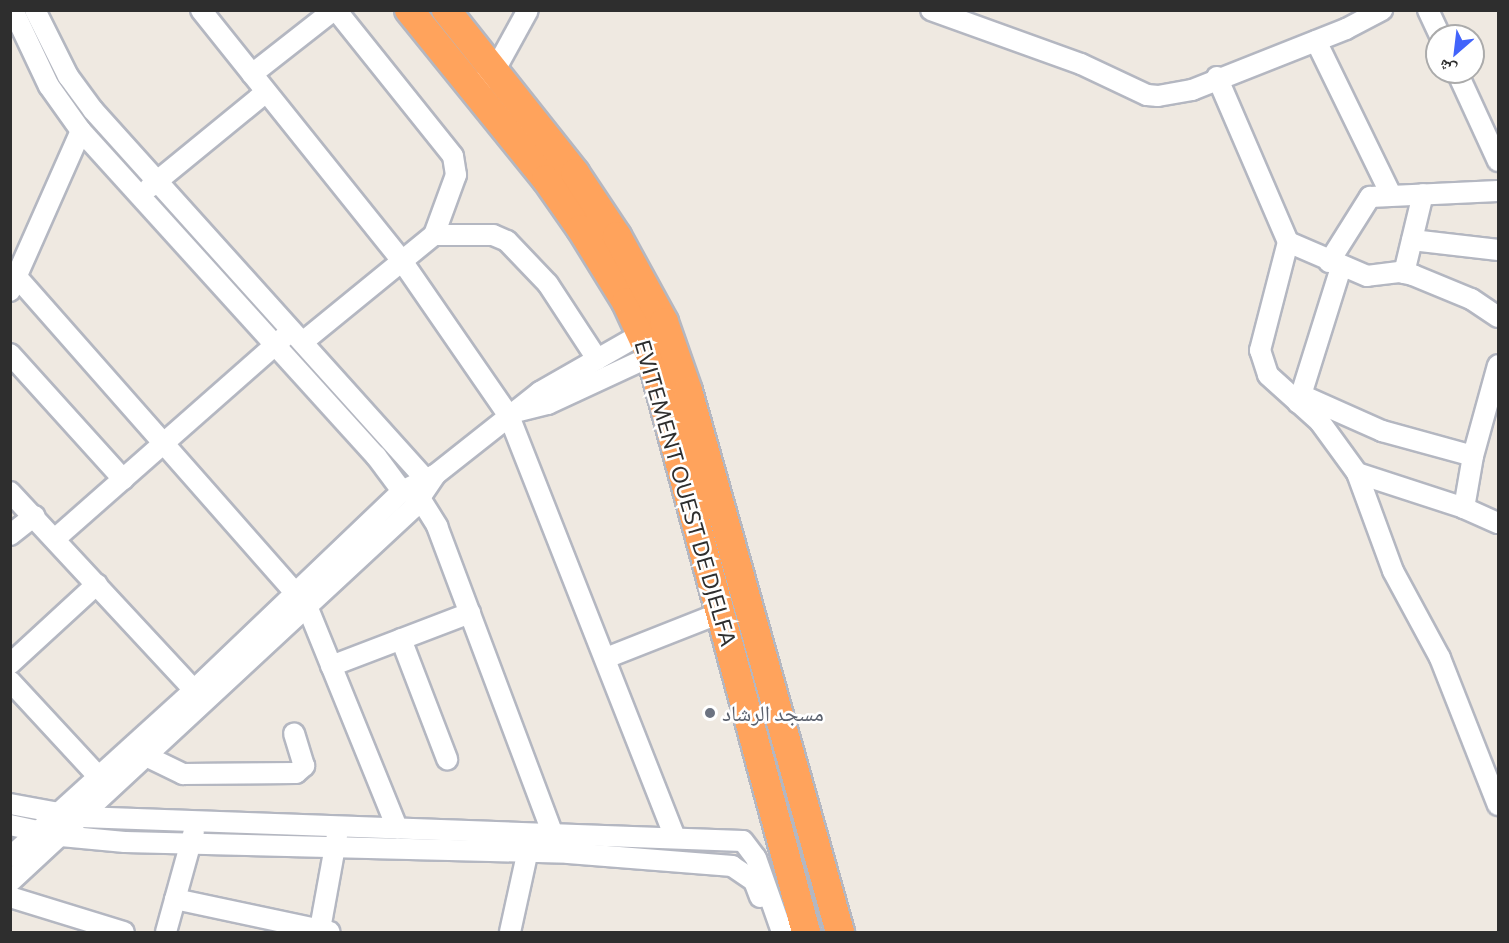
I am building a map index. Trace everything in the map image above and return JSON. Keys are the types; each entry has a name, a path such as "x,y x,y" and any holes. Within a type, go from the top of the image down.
{"highway":[{"name":"EVITEMENT OUEST DE DJELFA","path":"409,10 475,88 576,221 658,339 720,614 806,933"},
{"path":"446,10 495,70 593,200 647,286 658,339 840,933"}],"street":[{"path":"13,10 40,70 81,131 141,194 376,456 402,492"},
{"path":"35,10 68,76 93,110 430,477"},
{"path":"201,10 402,261 513,414 675,838"},
{"path":"55,539 276,345 298,335 402,261 434,235 452,195 456,175 453,156 335,10 252,74"},
{"path":"475,88 495,70 528,10"},
{"path":"931,10 959,14 1081,64 1147,95 1174,95 1316,41 1382,10"},
{"path":"1428,10 1434,24"},
{"path":"1316,41 1392,195"},
{"path":"1217,77 1288,242 1260,350 1268,375 1300,399 1331,435 1357,473 1393,571 1440,658 1498,805"},
{"path":"1463,84 1498,161"},
{"path":"141,194 266,92"},
{"path":"81,131 13,284 164,442 302,599 397,828"},
{"path":"1300,399 1335,265 1370,197 1498,191"},
{"path":"1404,273 1423,194"},
{"path":"434,235 493,235 507,241 548,284 597,359"},
{"path":"1412,240 1498,250"},
{"path":"1288,242 1335,265 1367,276 1404,273 1471,299 1498,317"},
{"path":"10,882 81,817 106,785 302,599 402,492 430,477 540,392 597,359 658,339"},
{"path":"513,414 548,404 658,339"},
{"path":"10,354 123,479"},
{"path":"1464,508 1473,456 1498,365"},
{"path":"1300,399 1382,431 1473,456"},
{"path":"1357,473 1464,508 1498,523"},
{"path":"302,599 422,500 430,477"},
{"path":"10,492 200,697"},
{"path":"422,500 437,526 553,834"},
{"path":"10,536 34,516"},
{"path":"97,584 11,677 106,785"},
{"path":"331,666 470,613"},
{"path":"606,658 720,614"},
{"path":"401,639 447,759"},
{"path":"10,857 56,815 148,757 200,697"},
{"path":"148,757 183,774 296,773 304,766 294,733"},
{"path":"10,804 56,815 81,817 397,828 732,866 754,881 771,933"},
{"path":"166,933 197,821"},
{"path":"10,825 61,836 190,843 335,847 530,843 553,834 743,841 756,858 782,933"},
{"path":"175,899 325,931 339,826"},
{"path":"510,933 530,843"},
{"path":"10,897 124,933"}],"place":[{"name":"مسجد الرشاد","path":"710,713"}]}
